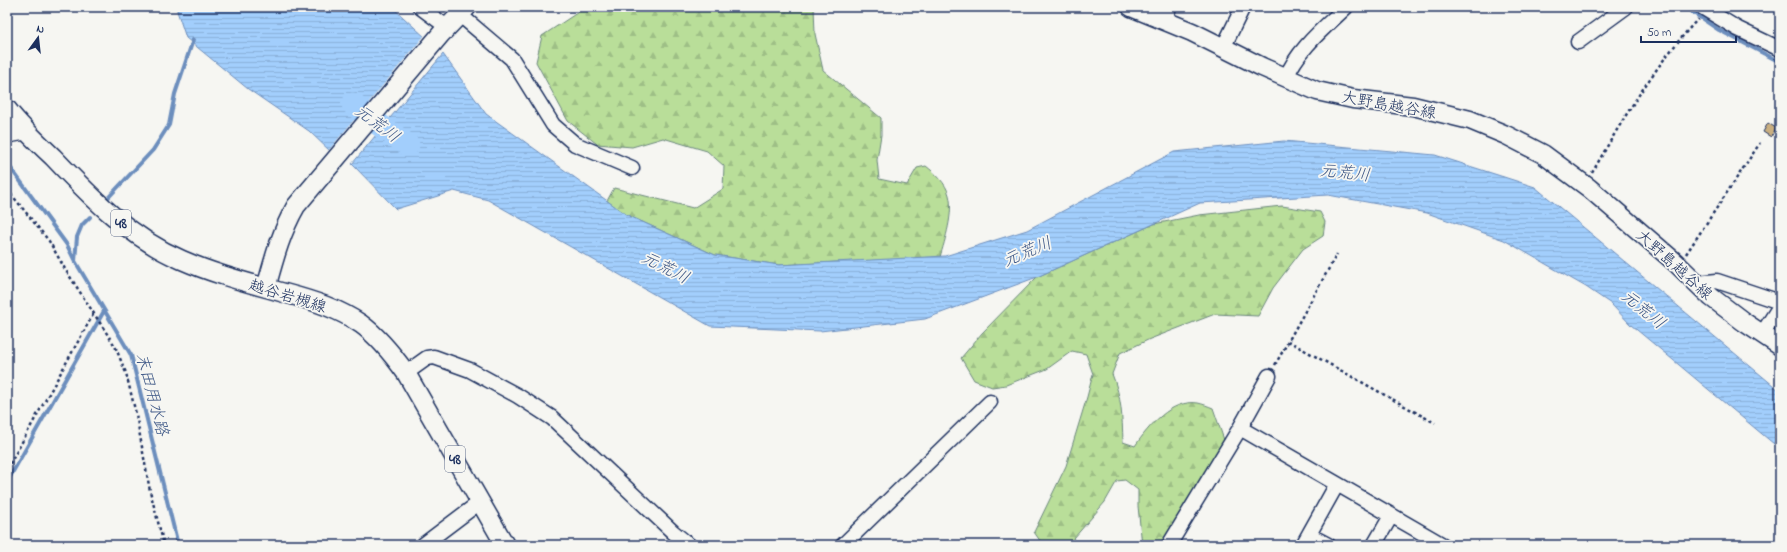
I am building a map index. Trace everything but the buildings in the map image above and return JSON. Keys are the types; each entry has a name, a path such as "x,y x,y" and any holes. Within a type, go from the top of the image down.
{"main road":[{"name":"大野島越谷線","path":"1132,7 1167,14 1223,48 1286,78 1324,92 1353,99 1413,106 1470,120 1506,135 1543,154 1585,185 1678,266 1711,297 1780,346"},
{"path":"266,288 280,240 287,222 296,206 453,21"},
{"name":"越谷岩槻線","path":"7,109 98,204 124,226 180,260 213,272 317,302 341,312 361,324 392,354 406,372 505,545"}],"street":[{"path":"420,7 453,21 512,59 553,125 575,144 632,168"},
{"path":"1223,48 1243,7"},
{"path":"1286,78 1291,64 1328,23 1346,7"},
{"path":"1578,42 1626,7"},
{"path":"1702,7 1738,29 1780,49"},
{"path":"7,131 11,135 28,132"},
{"path":"1697,284 1717,281 1780,302"},
{"path":"1762,334 1780,306"},
{"path":"406,372 427,358 434,356 470,370 518,396 552,418 673,532 689,545"},
{"path":"1169,545 1240,428 1268,376"},
{"path":"843,545 990,402"},
{"path":"1240,428 1443,545"},
{"path":"1328,545 1306,540 1337,484"},
{"path":"423,545 480,502"},
{"path":"1374,545 1391,516"}],"path":[{"path":"1585,185 1622,119 1674,46 1697,20"},
{"path":"1678,266 1760,143"},
{"path":"7,189 49,241 64,269 95,313 115,346 126,373 136,414 150,491 164,545"},
{"path":"1268,376 1337,254"},
{"path":"7,468 95,313"},
{"path":"1288,341 1435,423"}],"green space":[{"path":"586,7 814,7 815,34 823,70 881,118 881,135 877,160 879,179 907,185 917,168 926,166 943,182 948,191 950,218 940,257 779,265 715,255 627,215 607,201 614,188 693,208 723,189 724,166 707,151 663,138 632,147 597,144 568,121 536,62 542,36"},
{"path":"1282,206 1320,212 1325,222 1323,236 1303,249 1273,288 1258,316 1215,314 1150,339 1120,353 1112,374 1120,399 1123,442 1135,446 1147,430 1162,416 1179,405 1188,403 1204,404 1213,408 1224,440 1164,545 1142,545 1138,490 1125,480 1117,481 1105,502 1068,545 1043,545 1034,532 1066,466 1087,397 1093,374 1086,354 1072,351 1047,369 1006,385 992,387 974,380 961,358 982,333 1037,277 1154,224 1199,215"}],"water":[{"path":"178,7 392,7 426,38 332,153 309,131 248,89 186,38 177,11"},
{"path":"443,54 486,114 627,215 715,255 779,265 945,256 1027,230 1174,152 1284,141 1435,155 1535,187 1780,391 1780,449 1631,325 1611,304 1586,287 1504,240 1427,213 1328,195 1200,203 1037,277 925,319 820,331 710,326 488,200 454,191 396,209 352,164"}],"pier":[{"path":"425,35 428,38 332,155 328,151"}],"waterway":[{"path":"1685,7 1719,30 1780,62"},
{"path":"106,200 153,150 169,125 175,94 193,40"},
{"name":"元荒川","path":"353,104 367,116 408,145"},
{"path":"7,163 67,245 75,261"},
{"name":"末田用水路","path":"90,217 82,225 77,237 75,261 131,355 178,545"},
{"path":"7,482 104,311"}]}
